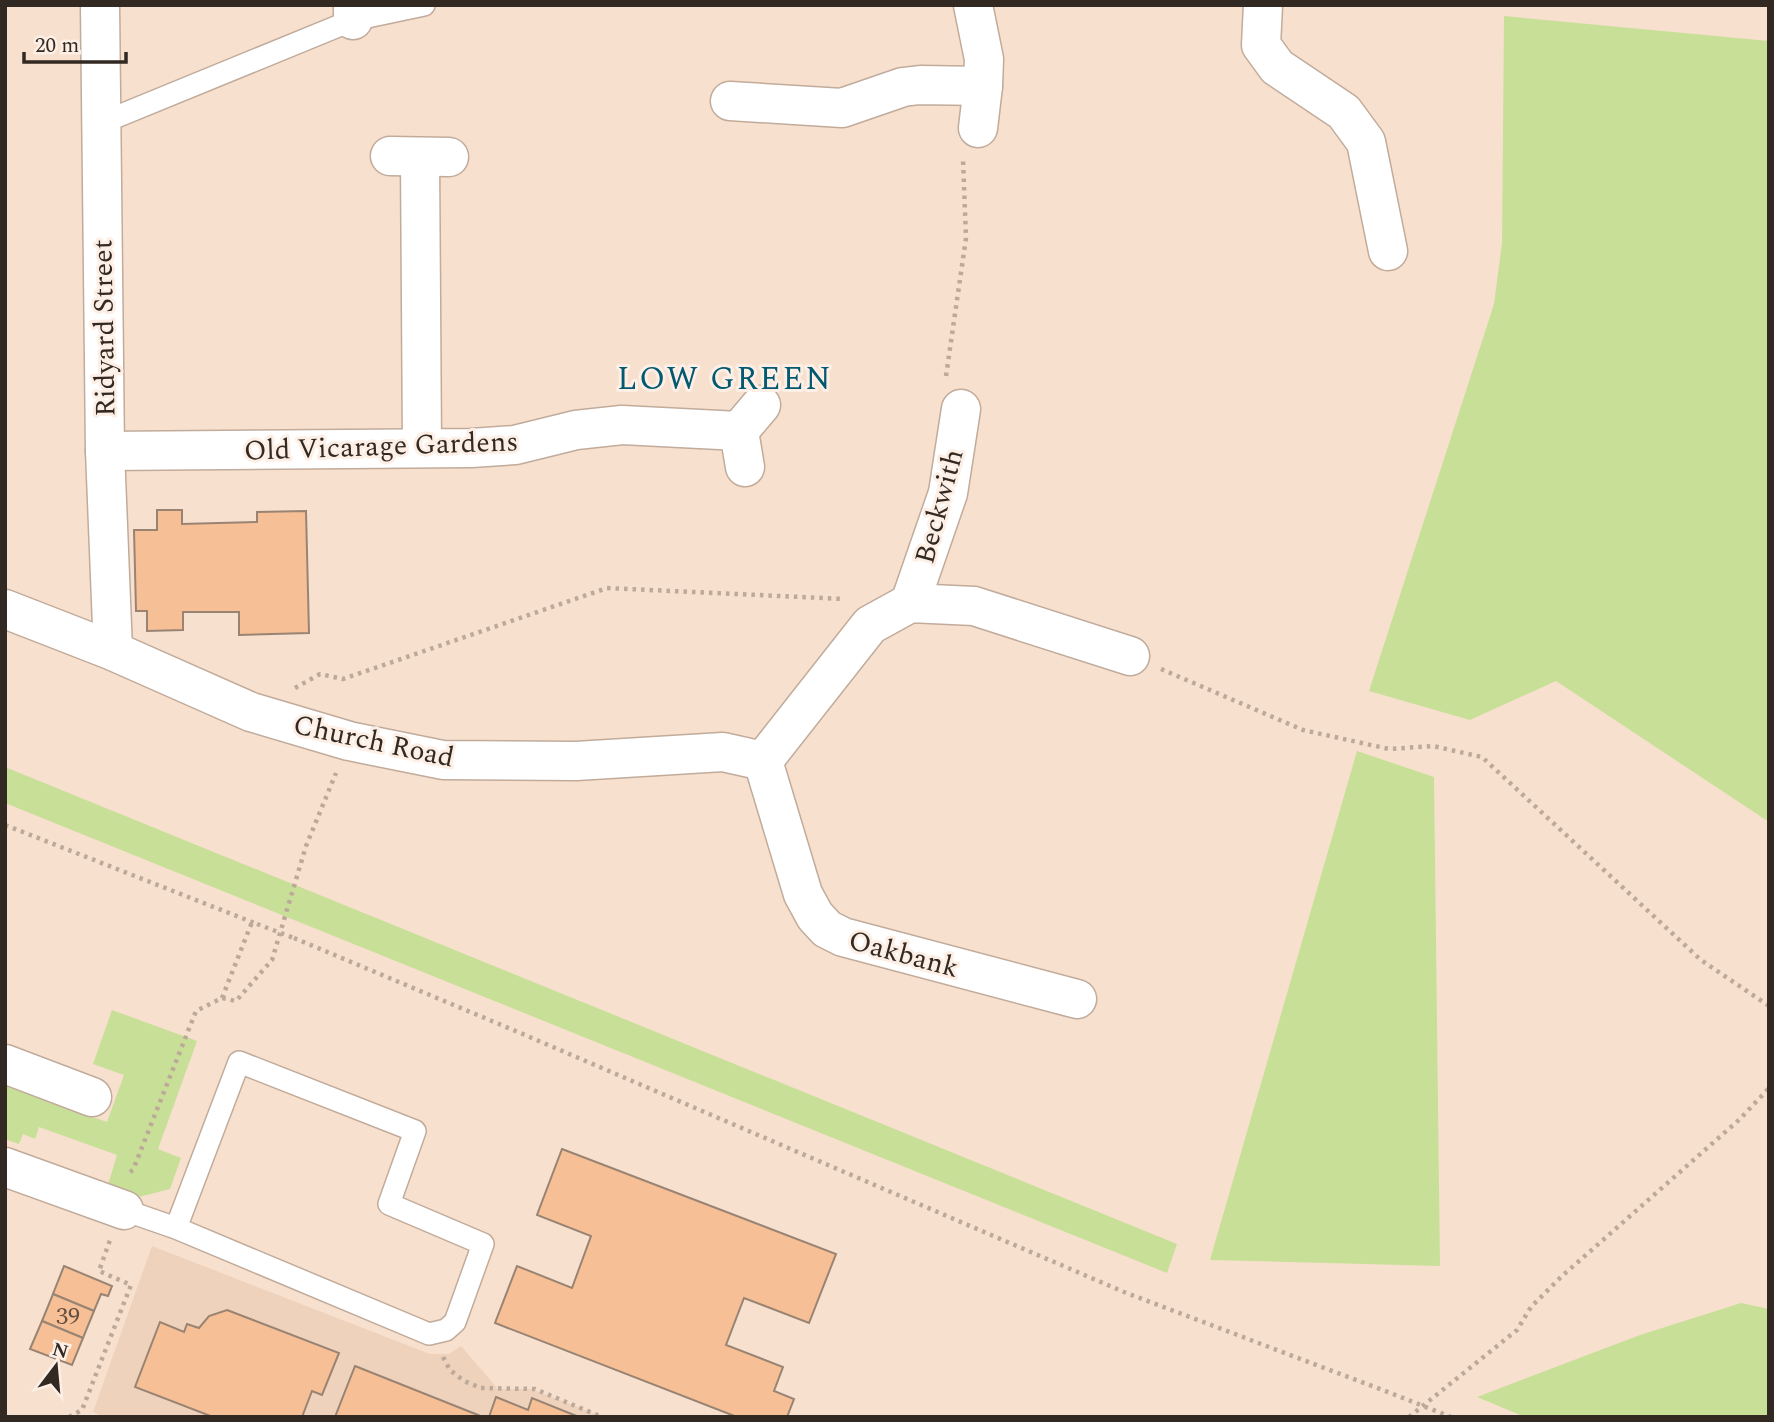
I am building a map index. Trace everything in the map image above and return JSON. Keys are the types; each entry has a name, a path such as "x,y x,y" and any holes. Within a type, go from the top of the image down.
{"street":[{"name":"Ridyard Street","path":"100,5 99,124 105,451 113,651"},
{"path":"973,5 984,59 984,86 978,128"},
{"path":"1263,5 1261,45 1276,67 1344,112 1366,142 1388,251"},
{"path":"730,102 842,108 903,87 984,86"},
{"path":"419,157 422,447"},
{"name":"Beckwith","path":"910,603 948,493 961,409"},
{"name":"Old Vicarage Gardens","path":"105,451 515,445 576,430 622,425 748,434"},
{"path":"763,761 870,625 910,603 974,606 1130,656"},
{"name":"Church Road","path":"5,609 113,651 251,712 349,741 443,760 576,761 723,752 763,761"},
{"name":"Oakbank","path":"763,761 803,894 815,916 827,929 843,937 1077,999"},
{"path":"5,1064 92,1097"},
{"path":"5,1167 118,1208"}],"lane":[{"path":"99,124 353,12 424,5"},
{"path":"118,1208 176,1228 429,1334 446,1330 455,1322 482,1244 388,1204 415,1131 239,1062 176,1228"}],"path":[{"path":"961,409 944,396 966,238 962,138 978,128"},
{"path":"251,712 320,674 343,679 607,588 855,600"},
{"path":"1130,656 1303,730 1390,749 1433,746 1482,757 1701,960 1769,1006"},
{"path":"69,1417 82,1410 131,1285 99,1271 114,1231 118,1208 111,1184 133,1170 196,1011 222,998 236,1001 272,960 306,846 349,741"},
{"path":"5,825 294,938 1124,1292 1451,1417"},
{"path":"222,998 254,923"},
{"path":"1409,1417 1517,1329 1531,1307 1561,1277 1740,1119 1769,1088"},
{"path":"429,1334 450,1370 464,1381 481,1388 534,1389 602,1417"},
{"path":"76,1413 85,1417"}],"shaded area":[{"path":"152,1246 430,1354 449,1354 461,1346 498,1389 531,1389 604,1417 104,1417 93,1412"}],"green space":[{"path":"1504,16 1769,41 1769,822 1556,681 1470,720 1369,691 1494,304 1502,243"},
{"path":"1357,751 1434,777 1440,1266 1210,1260"},
{"path":"5,767 1177,1244 1167,1273 5,803"},
{"path":"112,1010 197,1041 158,1149 181,1158 170,1189 131,1199 108,1185 117,1155 39,1127 35,1139 23,1134 19,1144 5,1139 5,1086 107,1122 124,1075 93,1064"},
{"path":"1741,1303 1769,1309 1769,1417 1525,1417 1477,1397 1640,1335"}],"building":[{"path":"157,510 182,510 182,524 257,522 257,512 306,511 309,633 239,635 239,612 183,612 183,630 147,631 147,611 136,611 134,530 157,530"},
{"path":"562,1149 836,1254 809,1323 744,1298 726,1345 783,1367 774,1391 794,1399 787,1417 737,1417 495,1323 517,1266 572,1288 591,1236 537,1215"},
{"path":"64,1266 112,1286 108,1296 101,1294 94,1311 53,1294"},
{"path":"53,1294 94,1311 83,1338 42,1321"},
{"path":"227,1310 339,1353 322,1395 312,1391 302,1417 213,1417 135,1387 160,1322 184,1332 187,1324 199,1328 209,1316"},
{"path":"42,1321 83,1338 72,1365 30,1349"},
{"path":"355,1366 483,1417 335,1417"},
{"path":"496,1397 528,1410 532,1398 579,1417 489,1417"}],"district":[{"name":"LOW GREEN","path":"725,378"}]}
